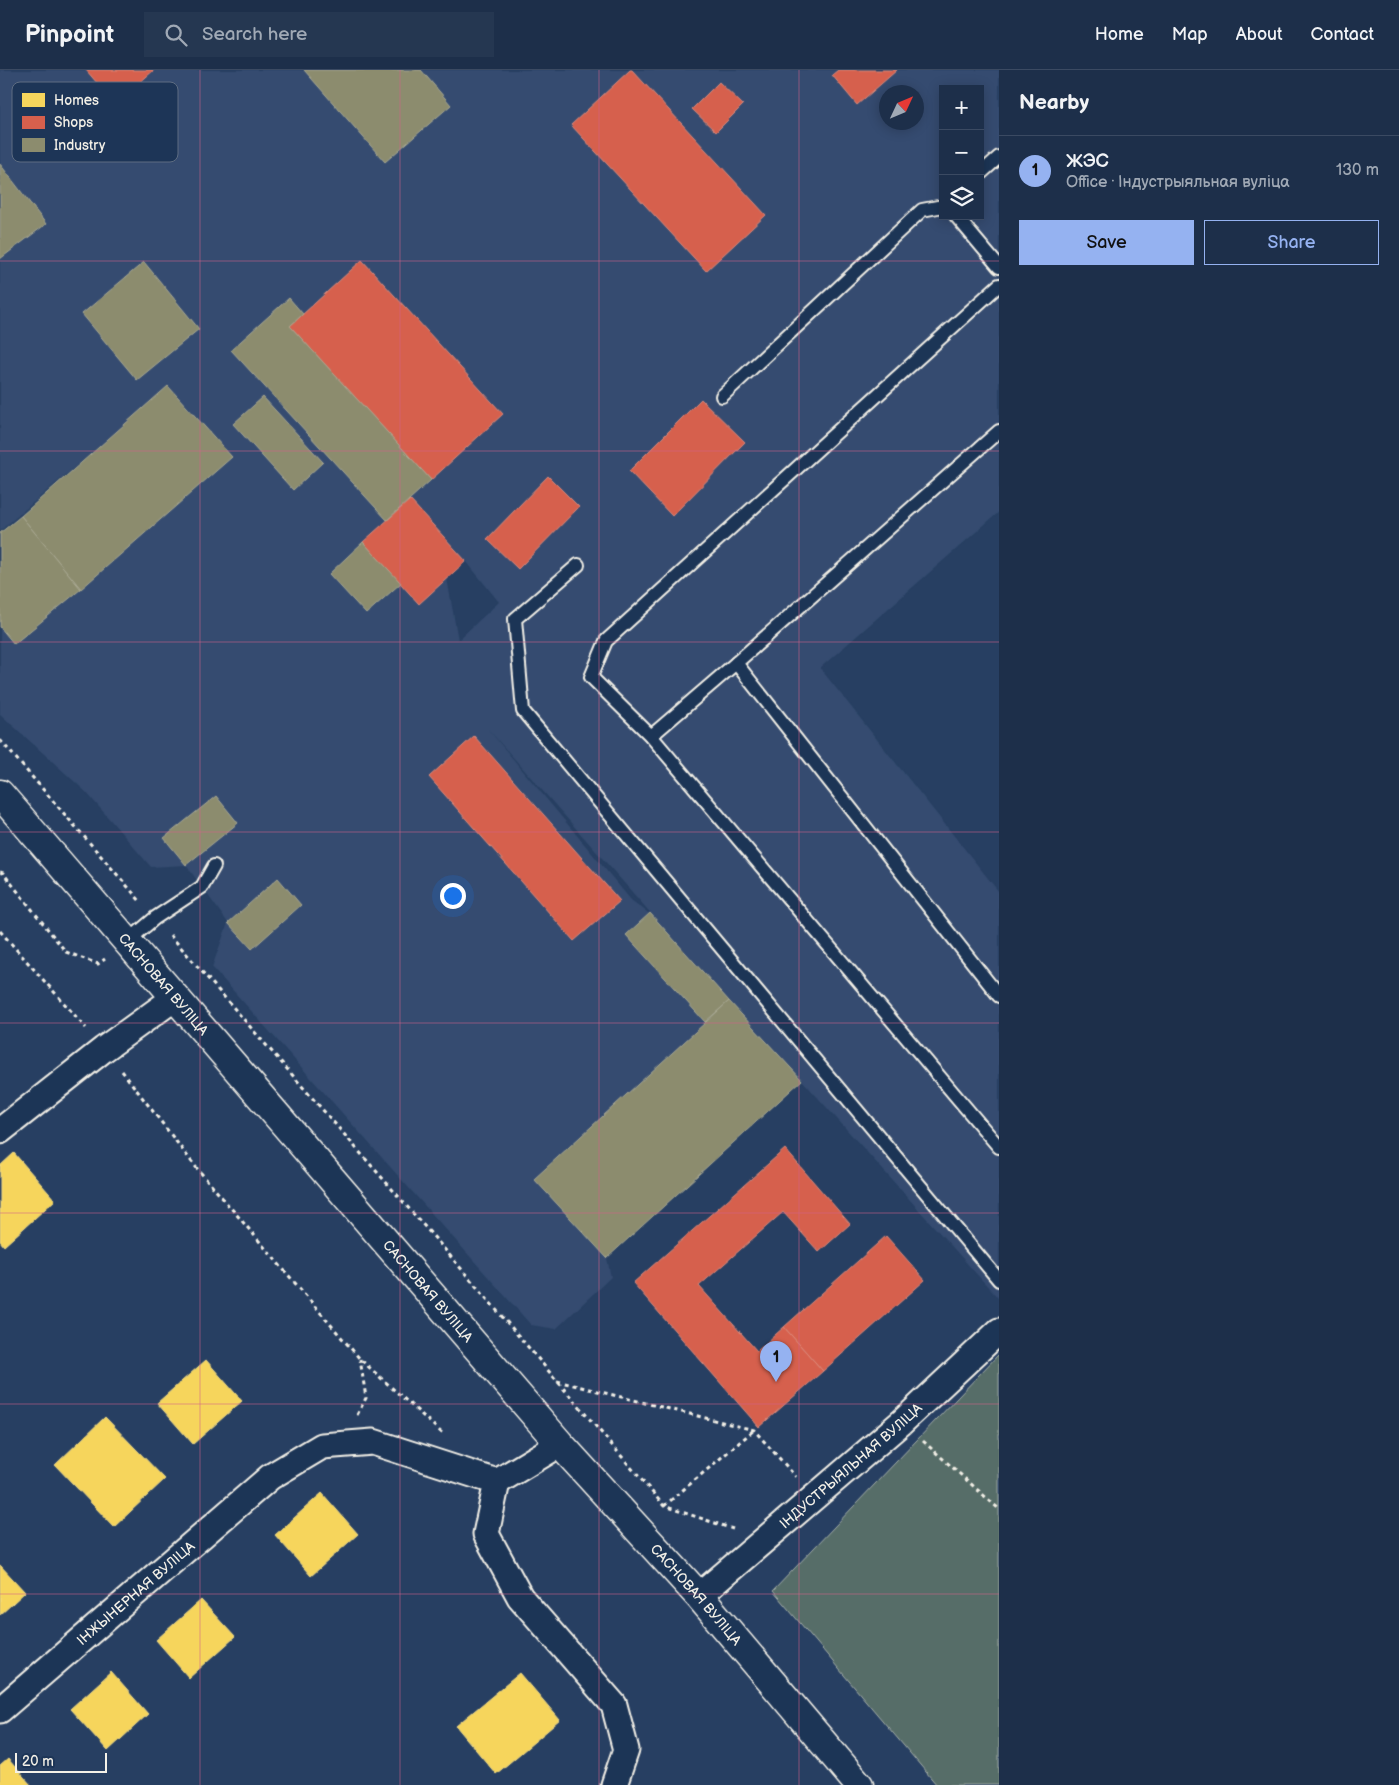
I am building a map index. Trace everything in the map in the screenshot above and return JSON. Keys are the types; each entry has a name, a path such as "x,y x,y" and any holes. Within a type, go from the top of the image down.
{"street":[{"name":"САСНОВАЯ ВУЛІЦА","path":"0,794 560,1444 699,1596 859,1785"},
{"path":"0,1131 104,1048 176,997"},
{"name":"ІНДУСТРЫЯЛЬНАЯ ВУЛІЦА","path":"699,1596 902,1422 999,1331"},
{"name":"ІНЖЫНЕРНАЯ ВУЛІЦА","path":"0,1710 270,1478 322,1446 373,1442 497,1482"},
{"path":"560,1444 497,1482 486,1534 520,1597 614,1705 626,1750 614,1785"}],"lane":[{"path":"984,170 999,156"},
{"path":"722,396 922,210 939,207"},
{"path":"959,220 999,267"},
{"path":"999,286 606,641 591,677 651,736 999,1147"},
{"path":"651,736 999,431"},
{"path":"578,565 515,619 523,711 999,1280"},
{"path":"736,663 999,996"},
{"path":"127,942 155,918 202,887 214,866"}],"path":[{"path":"0,740 664,1506 738,1531 755,1548"},
{"path":"0,872 3,873 66,952 98,964 127,942"},
{"path":"0,931 104,1048 195,1166 360,1359 447,1437"},
{"path":"341,1444 366,1398 360,1359"},
{"path":"556,1381 754,1430 814,1498"},
{"path":"902,1422 999,1509"},
{"path":"664,1506 754,1430"}],"shaded area":[{"path":"0,70 999,70 999,512 820,668 999,892 999,1299 802,1080 607,1258 611,1277 556,1329 531,1325 212,967 228,923 186,865 151,867 86,792 0,714 0,533 122,427 0,531","holes":["466,561 499,602 458,640 447,578","488,729 655,918 631,900"]}],"green space":[{"path":"999,1354 999,1785 937,1785 773,1591"}],"building: Homes":[{"path":"14,1153 55,1200 4,1246 0,1241 0,1166"},
{"path":"206,1360 242,1401 193,1444 157,1403"},
{"path":"105,1417 165,1479 114,1527 55,1465"},
{"path":"322,1493 358,1534 311,1576 275,1535"},
{"path":"0,1565 25,1592 0,1615"},
{"path":"201,1600 235,1637 189,1678 156,1640"},
{"path":"111,1672 148,1714 108,1751 70,1709"},
{"path":"520,1673 560,1720 496,1774 456,1726"},
{"path":"8,1759 31,1785 0,1785 0,1766"}],"building: Shops":[{"path":"86,70 154,70 140,82 96,82"},
{"path":"630,70 766,215 706,271 571,125"},
{"path":"838,70 897,70 857,105 832,75"},
{"path":"719,82 743,105 716,132 692,109"},
{"path":"362,260 503,414 431,480 290,326"},
{"path":"701,399 745,442 672,516 629,471"},
{"path":"548,476 579,507 518,569 487,539"},
{"path":"410,500 466,561 419,604 363,542"},
{"path":"474,736 620,901 574,941 429,777"},
{"path":"785,1149 850,1224 819,1252 783,1212 699,1286 757,1351 784,1327 823,1371 759,1427 633,1283"},
{"path":"886,1236 925,1280 823,1371 784,1327"}],"building: Industry":[{"path":"304,70 421,70 451,105 385,162"},
{"path":"0,164 46,224 0,259"},
{"path":"144,262 199,329 137,380 82,314"},
{"path":"289,298 303,314 290,326 431,480 387,520 231,350"},
{"path":"168,386 232,457 81,589 21,516"},
{"path":"263,397 323,462 293,490 233,424"},
{"path":"21,516 81,589 14,644 0,627 0,533"},
{"path":"363,542 401,583 366,614 329,574"},
{"path":"216,796 238,823 186,865 164,838"},
{"path":"278,878 301,905 252,949 228,923"},
{"path":"650,913 729,1001 705,1022 626,935"},
{"path":"729,1001 802,1080 607,1258 534,1179"}],"place":[{"name":"ЖЭС","path":"776,1382"}]}
